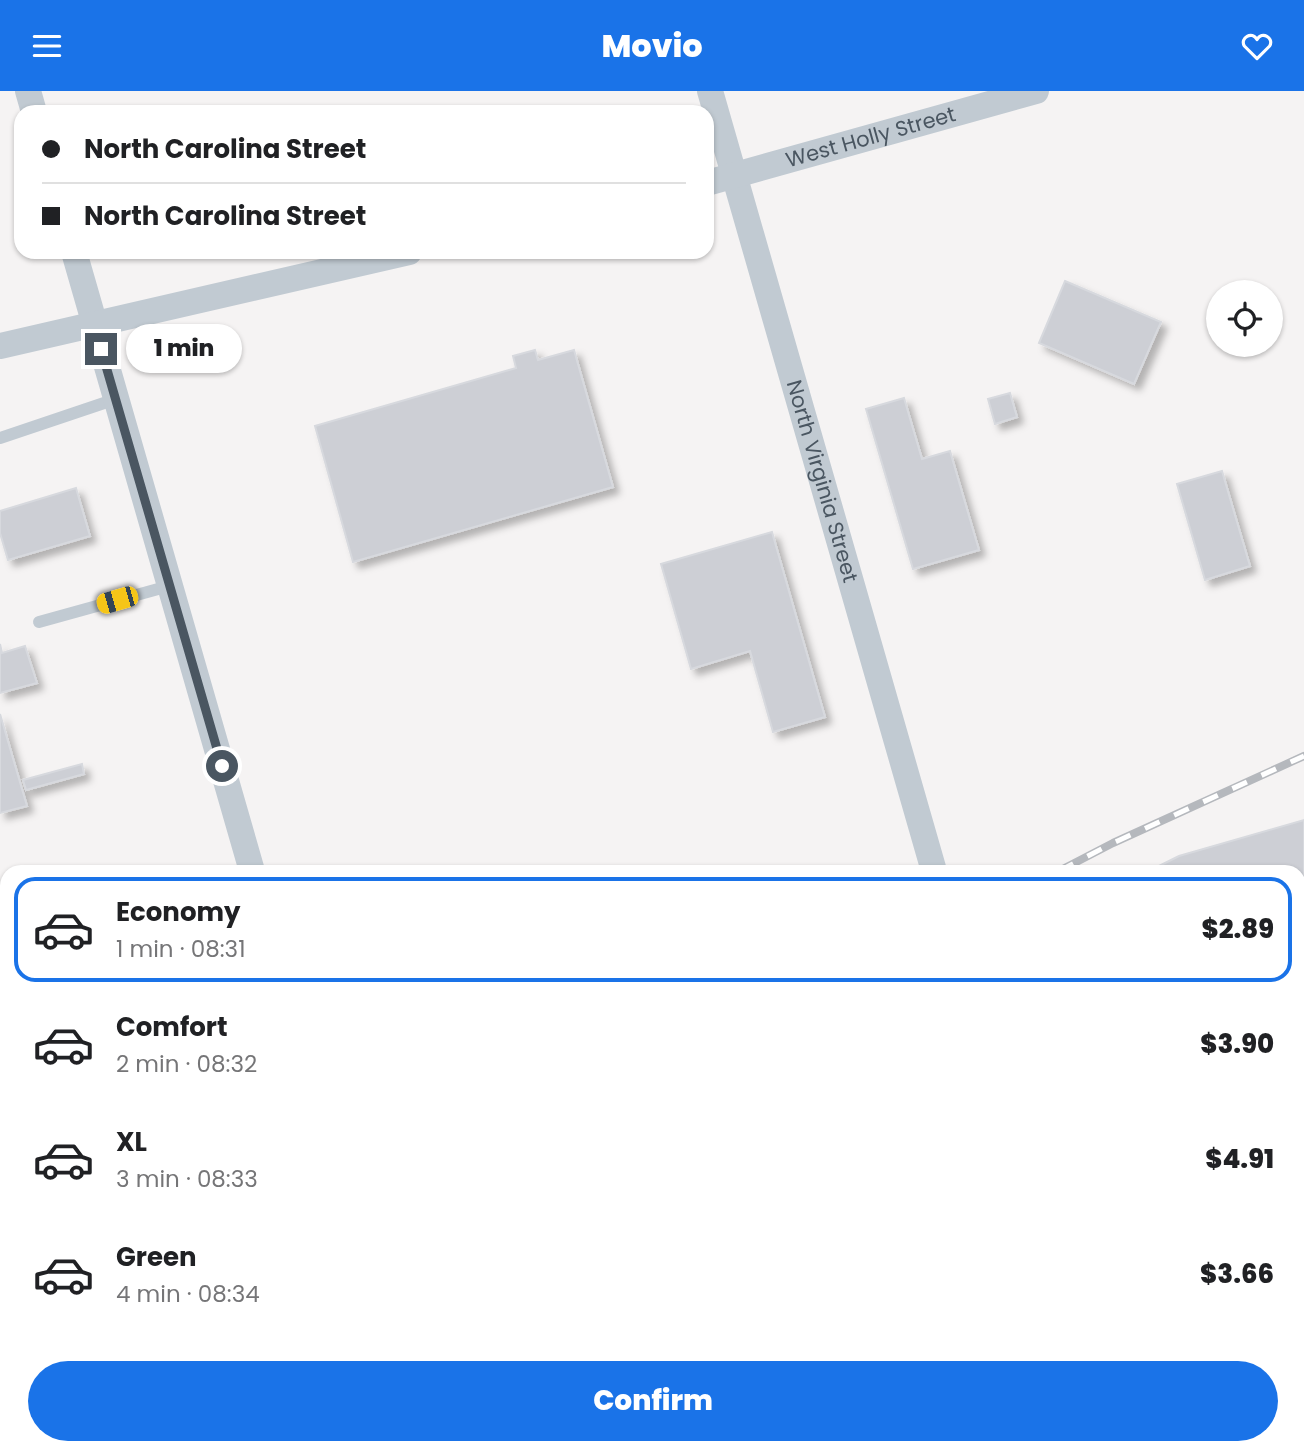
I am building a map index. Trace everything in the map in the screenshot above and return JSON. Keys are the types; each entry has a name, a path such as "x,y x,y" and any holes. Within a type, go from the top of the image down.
{"street":[{"name":"North Virginia Street","path":"710,91 932,865"},
{"name":"West Holly Street","path":"714,182 1036,91"},
{"path":"76,259 250,865"},
{"path":"0,346 378,259"}],"lane":[{"path":"0,438 116,399"},
{"path":"39,622 169,586"}],"building":[{"path":"1065,281 1161,322 1134,384 1039,343"},
{"path":"535,350 538,360 574,350 613,487 353,562 315,426 516,368 513,356"},
{"path":"1010,393 1017,417 995,424 988,399"},
{"path":"904,398 922,459 950,451 979,550 913,569 866,409"},
{"path":"1222,471 1250,566 1205,580 1177,484"},
{"path":"76,488 90,536 8,560 0,533 0,511"},
{"path":"772,532 825,717 773,732 750,651 691,669 661,564"},
{"path":"0,644 2,653 25,646 37,683 0,693"},
{"path":"0,714 27,806 0,813"},
{"path":"82,764 84,774 26,790 23,780"},
{"path":"1304,820 1304,865 1161,865 1179,856"}],"railway":[{"path":"1071,865 1304,756"}],"route":[{"path":"101,349 222,766"}]}
